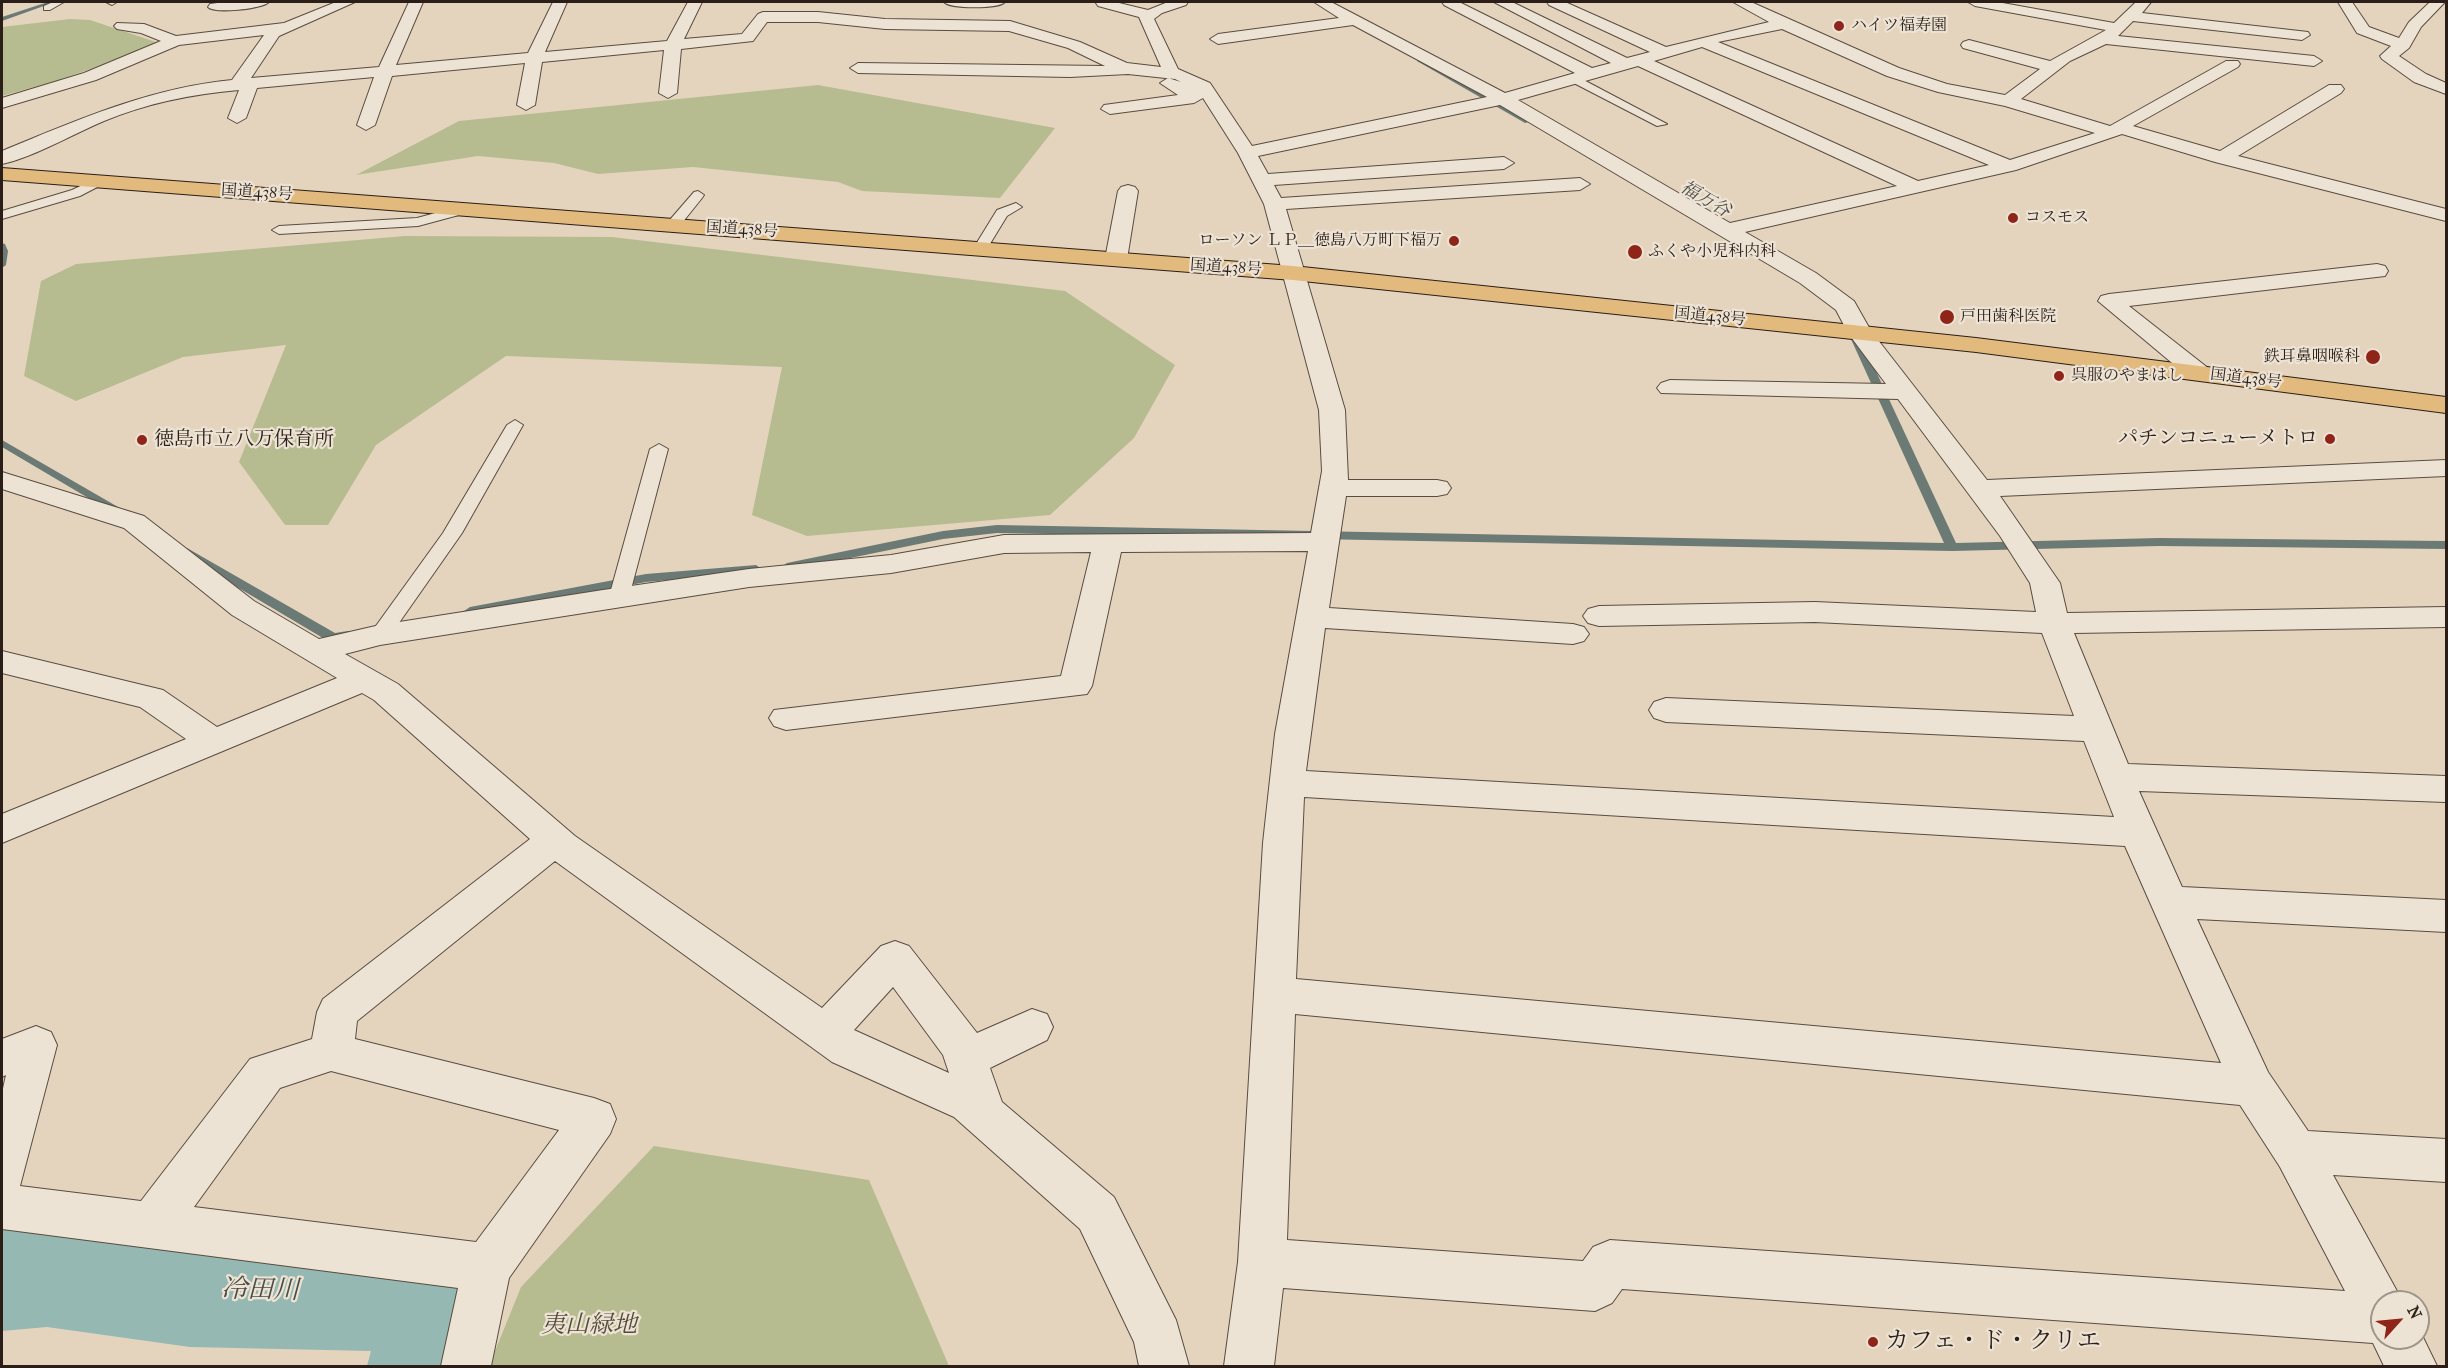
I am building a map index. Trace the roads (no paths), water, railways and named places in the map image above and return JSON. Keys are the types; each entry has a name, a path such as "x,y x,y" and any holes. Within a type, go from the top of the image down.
{"highway":[{"name":"国道438号","path":"2,174 1293,273 1860,333 2446,405"}],"street":[{"path":"215,7 262,2"},
{"path":"237,118 244,84 273,33 348,2"},
{"path":"366,125 385,71 416,2"},
{"path":"526,105 534,58 560,2"},
{"path":"668,93 673,45 695,2"},
{"path":"951,2 994,2"},
{"path":"1172,73 1146,18 1181,2"},
{"path":"1321,2 1503,99 1808,278 1846,306 1860,333 2013,533 2045,583 2054,623 2139,833 2253,1086 2296,1152 2370,1290"},
{"path":"1449,2 1580,76"},
{"path":"1501,2 1916,187"},
{"path":"1554,2 1665,53"},
{"path":"1740,2 1893,72 1944,88 2008,101 2446,216"},
{"path":"1975,2 2002,7 2025,6 2112,31 2313,61"},
{"path":"2008,101 2064,58 2112,31 2144,2"},
{"path":"2345,2 2363,30 2403,45"},
{"path":"2388,56 2403,45 2414,25 2438,2"},
{"path":"1103,3 1150,15"},
{"path":"1988,18 2002,7"},
{"path":"866,22 877,8"},
{"path":"2,158 101,116 158,97 244,84 747,38 761,9 866,22 1010,26 1074,45 1146,78 1177,86 1194,98 1110,109"},
{"path":"1218,39 1355,20"},
{"path":"1247,153 1380,127 1503,99 1703,42 1784,24"},
{"path":"2414,25 2436,30"},
{"path":"122,26 144,28 175,41"},
{"path":"2,104 146,55 175,41 288,27"},
{"path":"2066,36 2112,31 2302,35"},
{"path":"1074,45 1089,32"},
{"path":"1703,42 2009,166"},
{"path":"1969,45 2053,67"},
{"path":"2388,56 2435,66"},
{"path":"2388,56 2420,78 2446,89"},
{"path":"1728,230 2009,166 2116,130 2232,64"},
{"path":"858,68 1070,72 1130,69 1172,73 1204,87 1247,153 1274,204 1332,410 1336,471 1293,734 1288,783 1262,1262 1249,1366"},
{"path":"2222,158 2335,89"},
{"path":"1260,180 1504,163"},
{"path":"1274,204 1580,184"},
{"path":"1116,260 1128,191"},
{"path":"2199,374 2109,301 2377,271"},
{"path":"1670,388 1904,392"},
{"path":"1978,489 2446,468"},
{"path":"2,480 134,522 243,608 386,692 555,840 847,1049 970,1103 1097,1213 1158,1338 1164,1366"},
{"path":"1333,488 1437,488"},
{"path":"317,650 380,635 619,597 748,578 891,564 1004,544 1324,542"},
{"path":"786,718 1075,686 1108,543"},
{"path":"1599,616 1815,612 2054,623 2446,617"},
{"path":"1312,617 1573,634"},
{"path":"2,662 152,698 214,742"},
{"path":"2,829 363,680"},
{"path":"1666,710 2096,729"},
{"path":"2116,777 2446,789"},
{"path":"1288,783 2139,833"},
{"path":"331,1052 338,1012 555,840"},
{"path":"2171,902 2446,916"},
{"path":"825,1033 895,958 962,1047 984,1116"},
{"path":"1275,995 2253,1086"},
{"path":"966,1059 1032,1027"},
{"path":"2,1058 36,1046 2,1175"},
{"path":"153,1225 265,1073 331,1052 594,1119 488,1268 466,1366"},
{"path":"2296,1152 2446,1160"},
{"path":"2,1206 488,1268"},
{"path":"1262,1262 1595,1286 1610,1264 2370,1318"},
{"path":"2403,1350 2412,1366"}],"lane":[{"path":"47,8 59,2"},
{"path":"1580,76 1661,124"},
{"path":"2,215 76,193 99,181"},
{"path":"673,225 698,195"},
{"path":"980,249 1002,213 1016,207"},
{"path":"279,230 418,222 465,209"},
{"path":"380,635 447,544 491,473 515,425"},
{"path":"619,597 659,449"}],"waterway":[{"path":"2,19 52,2"},
{"name":"福万谷","path":"1419,60 1528,121"},
{"path":"2,246 4,251 2,265"},
{"name":"福万谷","path":"1855,337 1952,547"},
{"path":"2,443 121,513"},
{"path":"787,567 943,535 997,529 1952,547"},
{"path":"1952,547 2159,542 2446,545"},
{"path":"187,552 333,638 348,635"},
{"path":"470,611 646,578 756,569"},
{"name":"冷田川","path":"2,1273 47,1270 190,1289 447,1295 427,1366"}],"place":[{"name":"ハイツ福寿園","path":"1839,26"},
{"name":"コスモス","path":"2013,218"},
{"name":"ローソン ＬＰ＿徳島八万町下福万","path":"1454,241"},
{"name":"ふくや小児科内科","path":"1635,252"},
{"name":"戸田歯科医院","path":"1947,317"},
{"name":"鉄耳鼻咽喉科","path":"2373,357"},
{"name":"呉服のやまはし","path":"2059,376"},
{"name":"パチンコニューメトロ","path":"2330,439"},
{"name":"徳島市立八万保育所","path":"142,440"},
{"name":"カフェ・ド・クリエ","path":"1873,1342"}],"park label":[{"name":"夷山緑地","path":"589,1326"}]}
